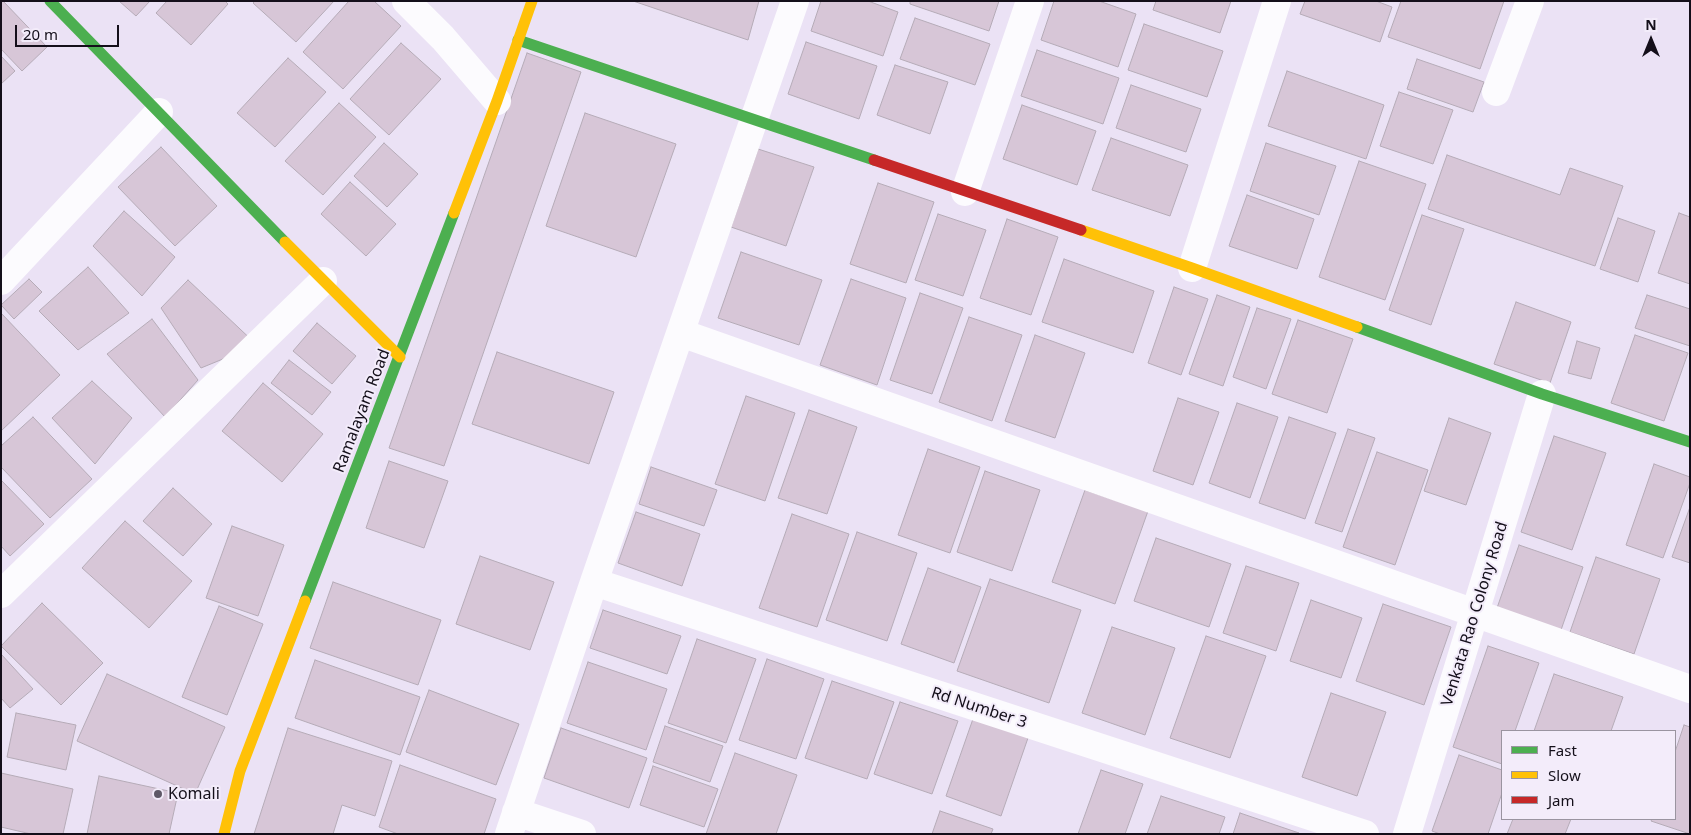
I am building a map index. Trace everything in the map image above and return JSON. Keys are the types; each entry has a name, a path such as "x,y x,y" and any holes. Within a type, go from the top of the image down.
{"street":[{"path":"50,1 323,281 400,357"},
{"path":"406,1 443,38 497,101"},
{"name":"Ramalayam Road","path":"224,834 240,771 400,357 497,101 532,1"},
{"path":"582,834 512,823 795,1"},
{"path":"965,192 1030,1"},
{"path":"1192,268 1277,1"},
{"path":"1496,92 1530,1"},
{"path":"518,40 1192,268 1542,394 1689,439"},
{"path":"1,281 160,112"},
{"path":"1,594 323,281"},
{"path":"681,333 1690,689"},
{"name":"Venkata Rao Colony Road","path":"1407,834 1542,394"},
{"name":"Rd Number 3","path":"594,582 1365,834"}],"building":[{"path":"1,1 47,47 22,71 1,49"},
{"path":"119,1 150,1 136,16"},
{"path":"167,1 225,1 228,4 191,45 156,13"},
{"path":"255,1 334,1 296,42 253,3"},
{"path":"349,1 374,1 401,26 343,89 303,52"},
{"path":"633,1 759,1 748,40"},
{"path":"821,1 868,1 898,12 883,56 811,31"},
{"path":"910,1 999,1 989,31 910,4"},
{"path":"1054,1 1099,1 1136,14 1118,67 1041,40"},
{"path":"1156,1 1231,1 1220,33 1153,10"},
{"path":"1305,1 1376,1 1392,7 1380,42 1300,14"},
{"path":"1401,1 1504,1 1480,69 1388,37"},
{"path":"915,18 990,44 975,85 900,59"},
{"path":"1144,24 1223,51 1207,97 1128,70"},
{"path":"806,42 877,66 859,119 788,94"},
{"path":"401,43 441,79 389,135 350,99"},
{"path":"1037,50 1119,78 1103,124 1021,96"},
{"path":"527,53 581,72 444,466 389,448"},
{"path":"1,56 15,71 1,84"},
{"path":"288,58 326,92 275,147 237,113"},
{"path":"1417,59 1484,82 1473,112 1407,89"},
{"path":"895,65 948,82 930,134 877,115"},
{"path":"1287,71 1384,105 1366,159 1268,126"},
{"path":"1131,85 1201,109 1186,152 1116,128"},
{"path":"1399,92 1453,110 1433,164 1380,146"},
{"path":"339,103 376,137 323,195 285,161"},
{"path":"1022,105 1096,131 1077,185 1003,159"},
{"path":"585,113 676,144 636,257 546,226"},
{"path":"1111,138 1188,165 1170,216 1092,190"},
{"path":"384,143 418,174 387,207 354,176"},
{"path":"1266,143 1336,166 1319,215 1250,191"},
{"path":"161,147 217,206 175,246 118,187"},
{"path":"758,149 814,167 786,246 731,227"},
{"path":"1447,155 1560,195 1570,168 1623,186 1595,266 1428,209"},
{"path":"1359,161 1426,184 1385,300 1319,277"},
{"path":"350,182 396,224 366,256 321,214"},
{"path":"878,183 934,202 906,283 850,264"},
{"path":"1247,195 1314,219 1297,269 1229,246"},
{"path":"124,211 175,257 142,296 93,246"},
{"path":"1679,213 1690,217 1690,284 1658,273"},
{"path":"938,214 986,230 963,296 915,280"},
{"path":"1422,215 1464,229 1431,325 1389,310"},
{"path":"1618,218 1655,231 1638,282 1600,269"},
{"path":"1007,219 1058,237 1031,315 980,298"},
{"path":"741,252 822,280 799,345 718,318"},
{"path":"1064,259 1154,291 1133,353 1042,322"},
{"path":"88,267 129,313 78,350 39,311"},
{"path":"29,279 42,292 14,319 1,305"},
{"path":"851,279 906,298 877,385 820,365"},
{"path":"188,280 257,345 201,368 161,308"},
{"path":"1174,287 1208,299 1181,375 1148,363"},
{"path":"920,293 963,308 932,394 890,380"},
{"path":"1217,295 1250,307 1223,386 1189,374"},
{"path":"1647,295 1690,309 1690,346 1635,328"},
{"path":"1516,302 1571,322 1550,383 1494,364"},
{"path":"1257,308 1291,319 1266,389 1233,377"},
{"path":"1,313 60,375 1,431"},
{"path":"969,317 1022,335 992,421 939,402"},
{"path":"152,319 198,380 165,417 107,354"},
{"path":"1298,320 1353,339 1327,413 1272,394"},
{"path":"317,323 356,356 332,384 293,351"},
{"path":"1035,335 1085,353 1055,438 1005,421"},
{"path":"1635,335 1688,353 1664,421 1611,403"},
{"path":"1577,341 1600,348 1591,379 1568,373"},
{"path":"497,352 614,392 589,464 472,424"},
{"path":"289,360 331,392 312,415 271,383"},
{"path":"92,381 132,418 95,464 52,418"},
{"path":"263,383 323,434 282,482 222,431"},
{"path":"746,396 795,413 765,501 715,484"},
{"path":"1178,398 1219,412 1193,485 1153,471"},
{"path":"1237,403 1278,417 1250,498 1209,483"},
{"path":"809,410 857,427 827,514 778,498"},
{"path":"33,417 92,479 50,518 1,467 1,446"},
{"path":"1289,417 1336,433 1305,519 1259,503"},
{"path":"1449,418 1491,433 1466,505 1424,491"},
{"path":"1348,429 1375,438 1342,532 1315,523"},
{"path":"1554,436 1606,453 1572,550 1521,532"},
{"path":"928,449 980,467 950,553 898,535"},
{"path":"1377,452 1428,470 1395,565 1343,547"},
{"path":"389,461 448,481 424,548 366,528"},
{"path":"1654,464 1690,477 1690,483 1663,558 1626,545"},
{"path":"651,467 717,490 704,526 639,504"},
{"path":"985,471 1040,490 1012,571 957,552"},
{"path":"1,480 44,524 10,556 1,546"},
{"path":"173,488 212,524 183,556 143,521"},
{"path":"1085,490 1148,511 1115,604 1052,582"},
{"path":"1690,507 1690,563 1672,557"},
{"path":"636,512 700,534 682,586 618,563"},
{"path":"792,514 849,534 817,627 759,608"},
{"path":"125,521 192,581 149,628 82,568"},
{"path":"232,526 284,545 258,616 206,598"},
{"path":"857,532 917,553 887,641 826,620"},
{"path":"1156,538 1231,564 1209,627 1134,601"},
{"path":"1519,545 1583,567 1561,630 1497,608"},
{"path":"480,556 554,582 530,650 456,624"},
{"path":"1596,557 1660,579 1634,654 1570,632"},
{"path":"1246,566 1299,583 1276,651 1223,633"},
{"path":"928,568 981,587 954,663 901,644"},
{"path":"990,579 1081,610 1049,703 957,671"},
{"path":"333,582 441,620 418,685 310,648"},
{"path":"1311,600 1362,618 1341,678 1290,661"},
{"path":"42,603 103,663 61,705 1,646"},
{"path":"1383,604 1451,627 1424,705 1356,681"},
{"path":"219,606 263,624 227,715 182,697"},
{"path":"603,610 681,636 667,674 590,648"},
{"path":"1112,627 1175,648 1145,735 1082,713"},
{"path":"1206,636 1266,656 1230,758 1170,738"},
{"path":"697,639 756,659 726,743 668,723"},
{"path":"1488,646 1539,663 1515,730 1501,730 1501,764 1453,747"},
{"path":"1,654 33,689 10,708 1,698"},
{"path":"767,659 824,679 796,759 739,740"},
{"path":"315,660 420,697 400,755 295,718"},
{"path":"588,662 667,689 646,750 567,723"},
{"path":"107,674 225,727 195,794 77,741"},
{"path":"1554,674 1623,697 1611,730 1534,730"},
{"path":"832,681 894,702 867,779 805,758"},
{"path":"429,690 519,724 496,785 406,752"},
{"path":"1331,693 1386,712 1357,796 1302,777"},
{"path":"900,702 958,721 932,794 874,774"},
{"path":"16,713 76,725 66,770 7,757"},
{"path":"974,716 1029,735 1001,816 946,796"},
{"path":"1684,725 1690,727 1690,834 1651,821 1676,820 1676,749"},
{"path":"665,726 723,746 710,782 653,762"},
{"path":"288,728 392,761 375,816 342,805 333,834 254,834"},
{"path":"561,728 647,758 629,808 544,778"},
{"path":"735,753 797,775 776,834 706,834"},
{"path":"1459,755 1501,770 1501,796 1488,834 1440,834 1432,831"},
{"path":"400,765 496,799 484,834 398,834 379,827"},
{"path":"653,766 718,789 704,827 640,805"},
{"path":"1101,770 1143,784 1125,834 1078,834"},
{"path":"1,773 73,789 63,834 31,834 1,827"},
{"path":"99,776 178,793 169,834 87,834"},
{"path":"1161,796 1225,817 1219,834 1147,834"},
{"path":"940,811 993,829 991,834 932,834"},
{"path":"1240,813 1299,833 1233,834"},
{"path":"1513,820 1571,820 1565,834 1507,834"}],"traffic: fast":[{"path":"50,1 285,242"},
{"path":"518,40 874,160"},
{"path":"305,601 454,213"},
{"path":"1357,327 1542,394 1690,442"}],"traffic: slow":[{"path":"454,213 497,101 532,1"},
{"path":"1081,230 1357,327"},
{"path":"285,242 400,357"},
{"path":"224,834 240,771 305,601"}],"traffic: jam":[{"path":"874,160 1081,230"}],"place":[{"name":"Komali","path":"158,794"}]}
